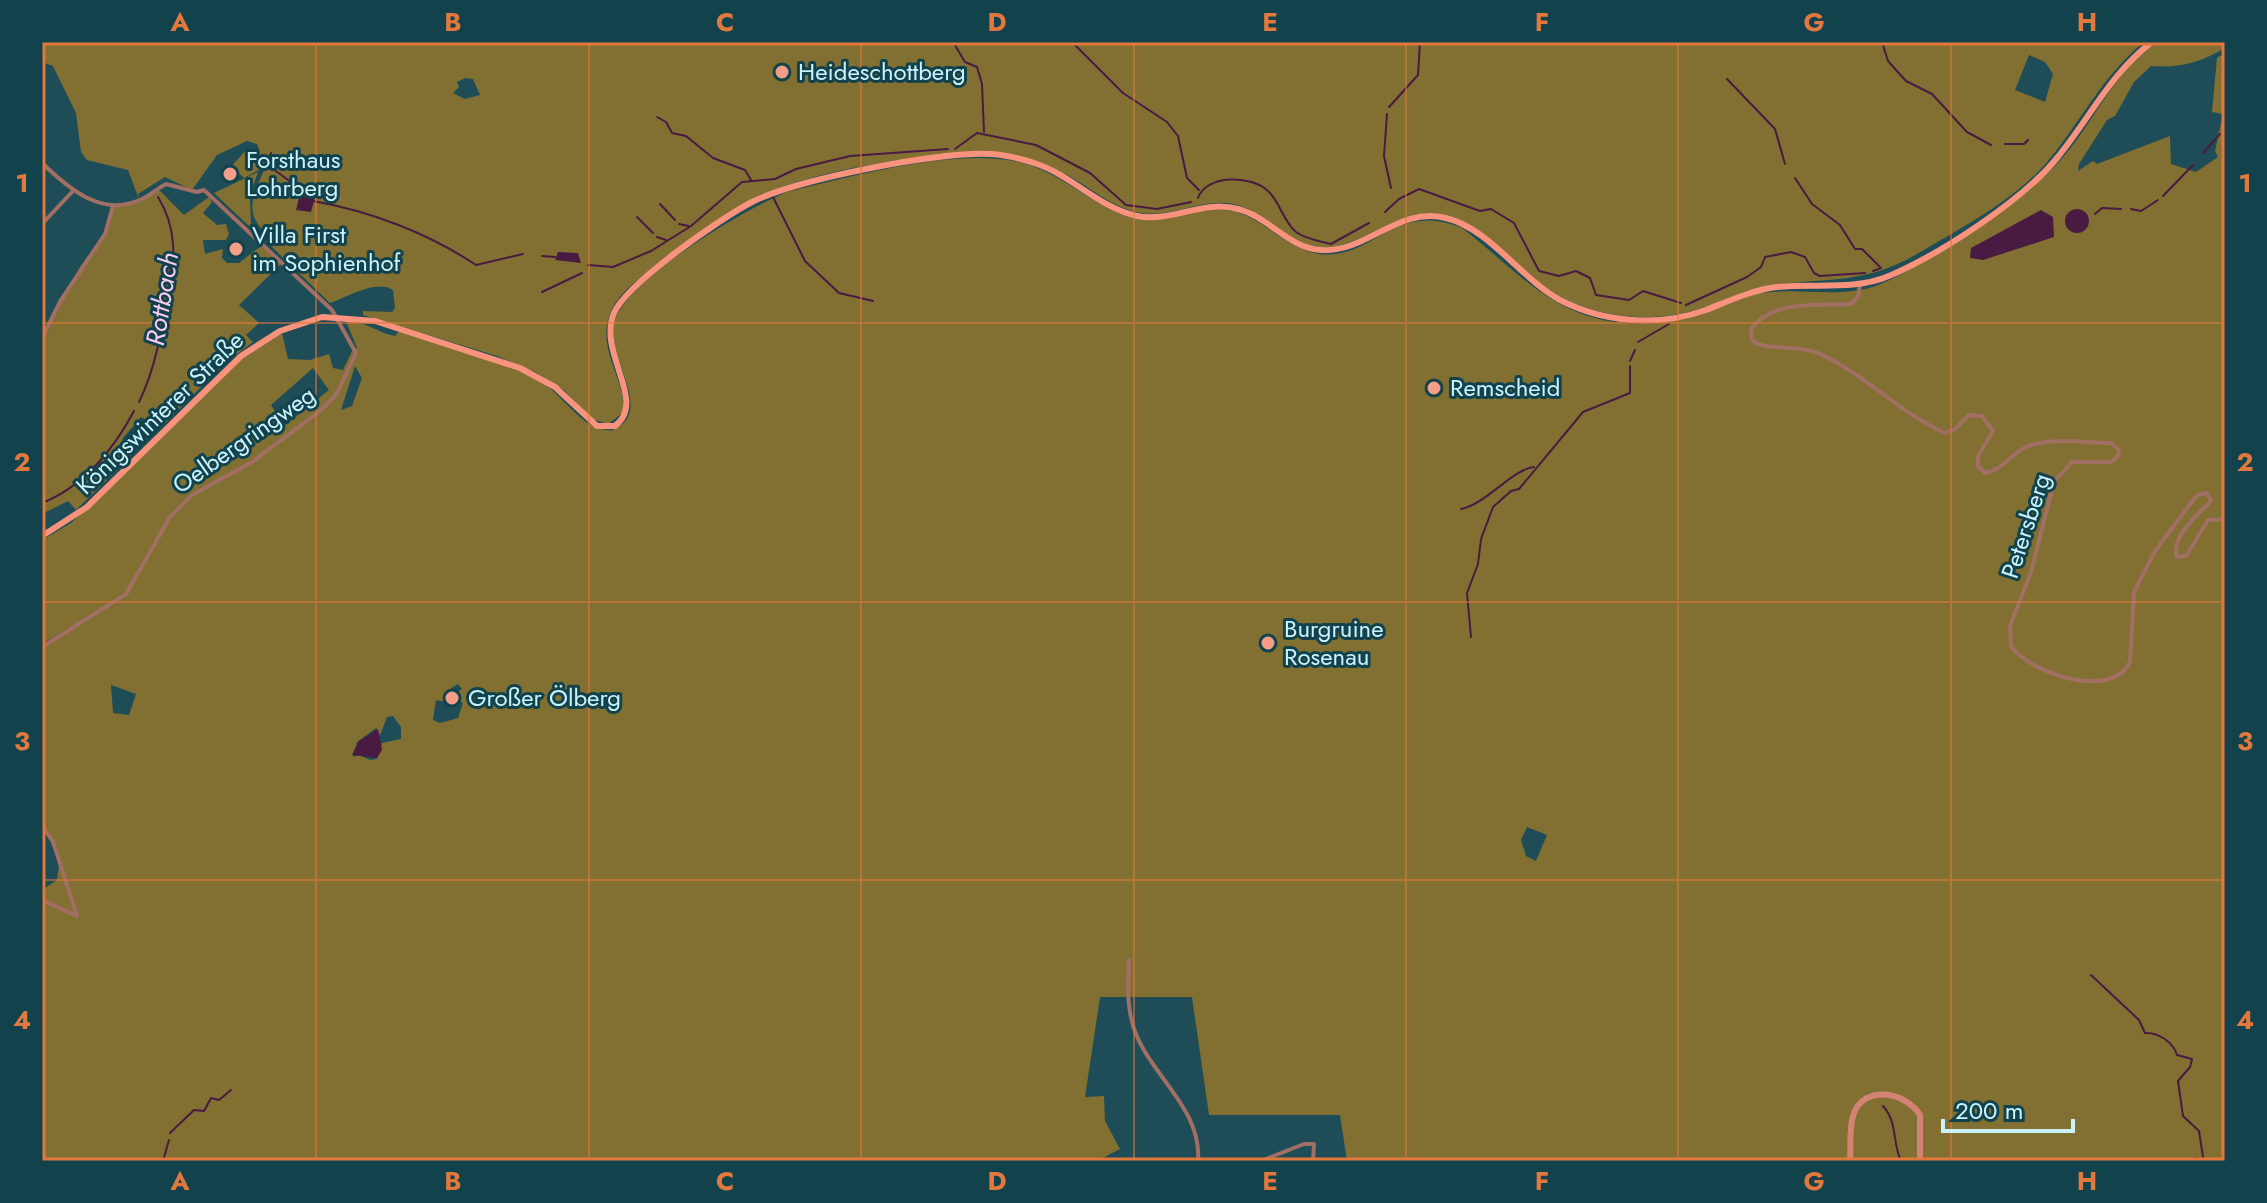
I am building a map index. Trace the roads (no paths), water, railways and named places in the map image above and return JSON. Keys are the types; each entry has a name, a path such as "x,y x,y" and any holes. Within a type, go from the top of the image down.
{"main road":[{"path":"1860,288 1913,263 2030,186 2060,154 2117,73 2152,42"},
{"name":"Königswinterer Straße","path":"42,536 87,507 241,356 293,325 335,315 366,318 532,373 564,395 592,423 603,428 615,426 628,413 629,401 612,354 610,326 620,302 646,277 725,219 777,191 889,167 979,154 1006,156 1045,167 1114,207 1138,216 1164,217 1213,206 1239,209 1262,219 1295,244 1318,250 1350,246 1407,218 1446,218 1472,231 1552,295 1612,318 1674,318 1774,288 1860,288"},
{"path":"1850,1161 1856,1110 1866,1098 1883,1094 1907,1102 1920,1115 1920,1161"}],"street":[{"path":"42,163 72,192 113,206 142,199 166,184 197,192 204,190 335,315"},
{"path":"42,224 72,192"},
{"path":"42,338 61,300 105,234 113,206"},
{"name":"Petersberg","path":"1860,288 1851,304 1806,303 1758,321 1751,329 1752,340 1764,347 1798,346 1818,353 1863,378 1945,433 1955,429 1969,415 1982,416 1993,431 1978,456 1978,466 1985,473 1993,472 2021,449 2039,443 2111,443 2119,450 2118,456 2111,462 2072,462 2054,482 2031,572 2008,636 2014,651 2030,662 2047,672 2081,681 2111,677 2124,671 2130,662 2134,592 2155,551 2197,495 2207,493 2211,501 2192,517 2175,548 2177,557 2186,556 2208,520 2225,519"},
{"name":"Oelbergringweg","path":"42,647 126,594 170,517 192,495 252,462 320,411 336,395 356,353 335,315"},
{"path":"42,825 53,842 67,878 77,916 42,900"},
{"path":"1129,960 1128,999 1135,1033 1191,1121 1198,1144 1198,1161"},
{"path":"1261,1161 1304,1144 1314,1144 1313,1161"}],"waterway":[{"path":"953,42 965,62 977,67 982,84 984,132"},
{"path":"1072,42 1123,93 1167,122 1178,136 1187,178 1199,190"},
{"path":"1389,107 1418,75 1420,42"},
{"path":"1882,42 1888,61 1906,81 1932,94 1967,132 1991,145"},
{"path":"1727,79 1775,129 1785,164"},
{"path":"1387,114 1384,156 1391,188"},
{"path":"657,117 666,122 672,133 686,136 713,158 745,170 751,180"},
{"path":"955,149 977,133 1036,145 1090,173 1126,205 1157,209 1191,202"},
{"path":"2203,153 2220,134"},
{"path":"2005,144 2024,144 2028,140"},
{"path":"588,265 613,267 651,251 691,226 742,182 775,179 796,169 850,156 948,149"},
{"path":"267,164 271,153"},
{"path":"2163,196 2193,165"},
{"path":"269,166 295,185 299,198"},
{"path":"1795,178 1812,204 1840,225 1855,249 1862,249 1881,268 1873,271"},
{"path":"1198,198 1203,190 1219,181 1251,182 1272,195 1296,232 1331,244 1369,223"},
{"path":"1385,212 1399,199 1419,189 1480,211 1491,209 1514,223 1539,271 1559,276 1576,271 1590,278 1596,295 1629,300 1643,291 1681,303"},
{"name":"Rottbach","path":"139,402 158,347 163,315 161,290 173,256 168,219 158,197"},
{"path":"773,197 805,261 839,293 873,301"},
{"path":"2131,209 2141,211 2158,200"},
{"path":"313,201 398,225 458,253 476,265 523,254"},
{"path":"660,204 675,220"},
{"path":"2095,214 2102,208 2121,209"},
{"path":"637,217 653,233"},
{"path":"679,224 689,226"},
{"path":"657,237 666,240"},
{"path":"1686,305 1747,277 1761,267 1765,257 1791,252 1805,257 1814,273 1820,276 1865,273"},
{"path":"542,256 555,257"},
{"path":"542,292 582,273"},
{"path":"1638,342 1669,324"},
{"path":"1630,361 1635,350"},
{"path":"1471,637 1467,593 1493,507 1511,491 1519,489 1583,412 1630,393 1630,366"},
{"name":"Rottbach","path":"42,503 84,477 107,453 134,411"},
{"path":"1461,509 1480,501 1517,474 1534,467"},
{"path":"2091,975 2139,1020 2145,1033 2160,1036 2169,1042 2177,1055 2192,1059 2190,1067 2178,1081 2183,1116 2199,1131 2203,1157"},
{"path":"170,1133 194,1110 204,1111 211,1098 219,1100 231,1090"},
{"path":"1883,1106 1891,1119 1901,1161"},
{"path":"163,1161 169,1140"}],"place":[{"name":"Heideschottberg","path":"782,72"},
{"name":"Forsthaus Lohrberg","path":"230,174"},
{"name":"Villa First im Sophienhof","path":"236,249"},
{"name":"Remscheid","path":"1434,388"},
{"name":"Burgruine Rosenau","path":"1268,643"},
{"name":"Großer Ölberg","path":"452,698"}]}
